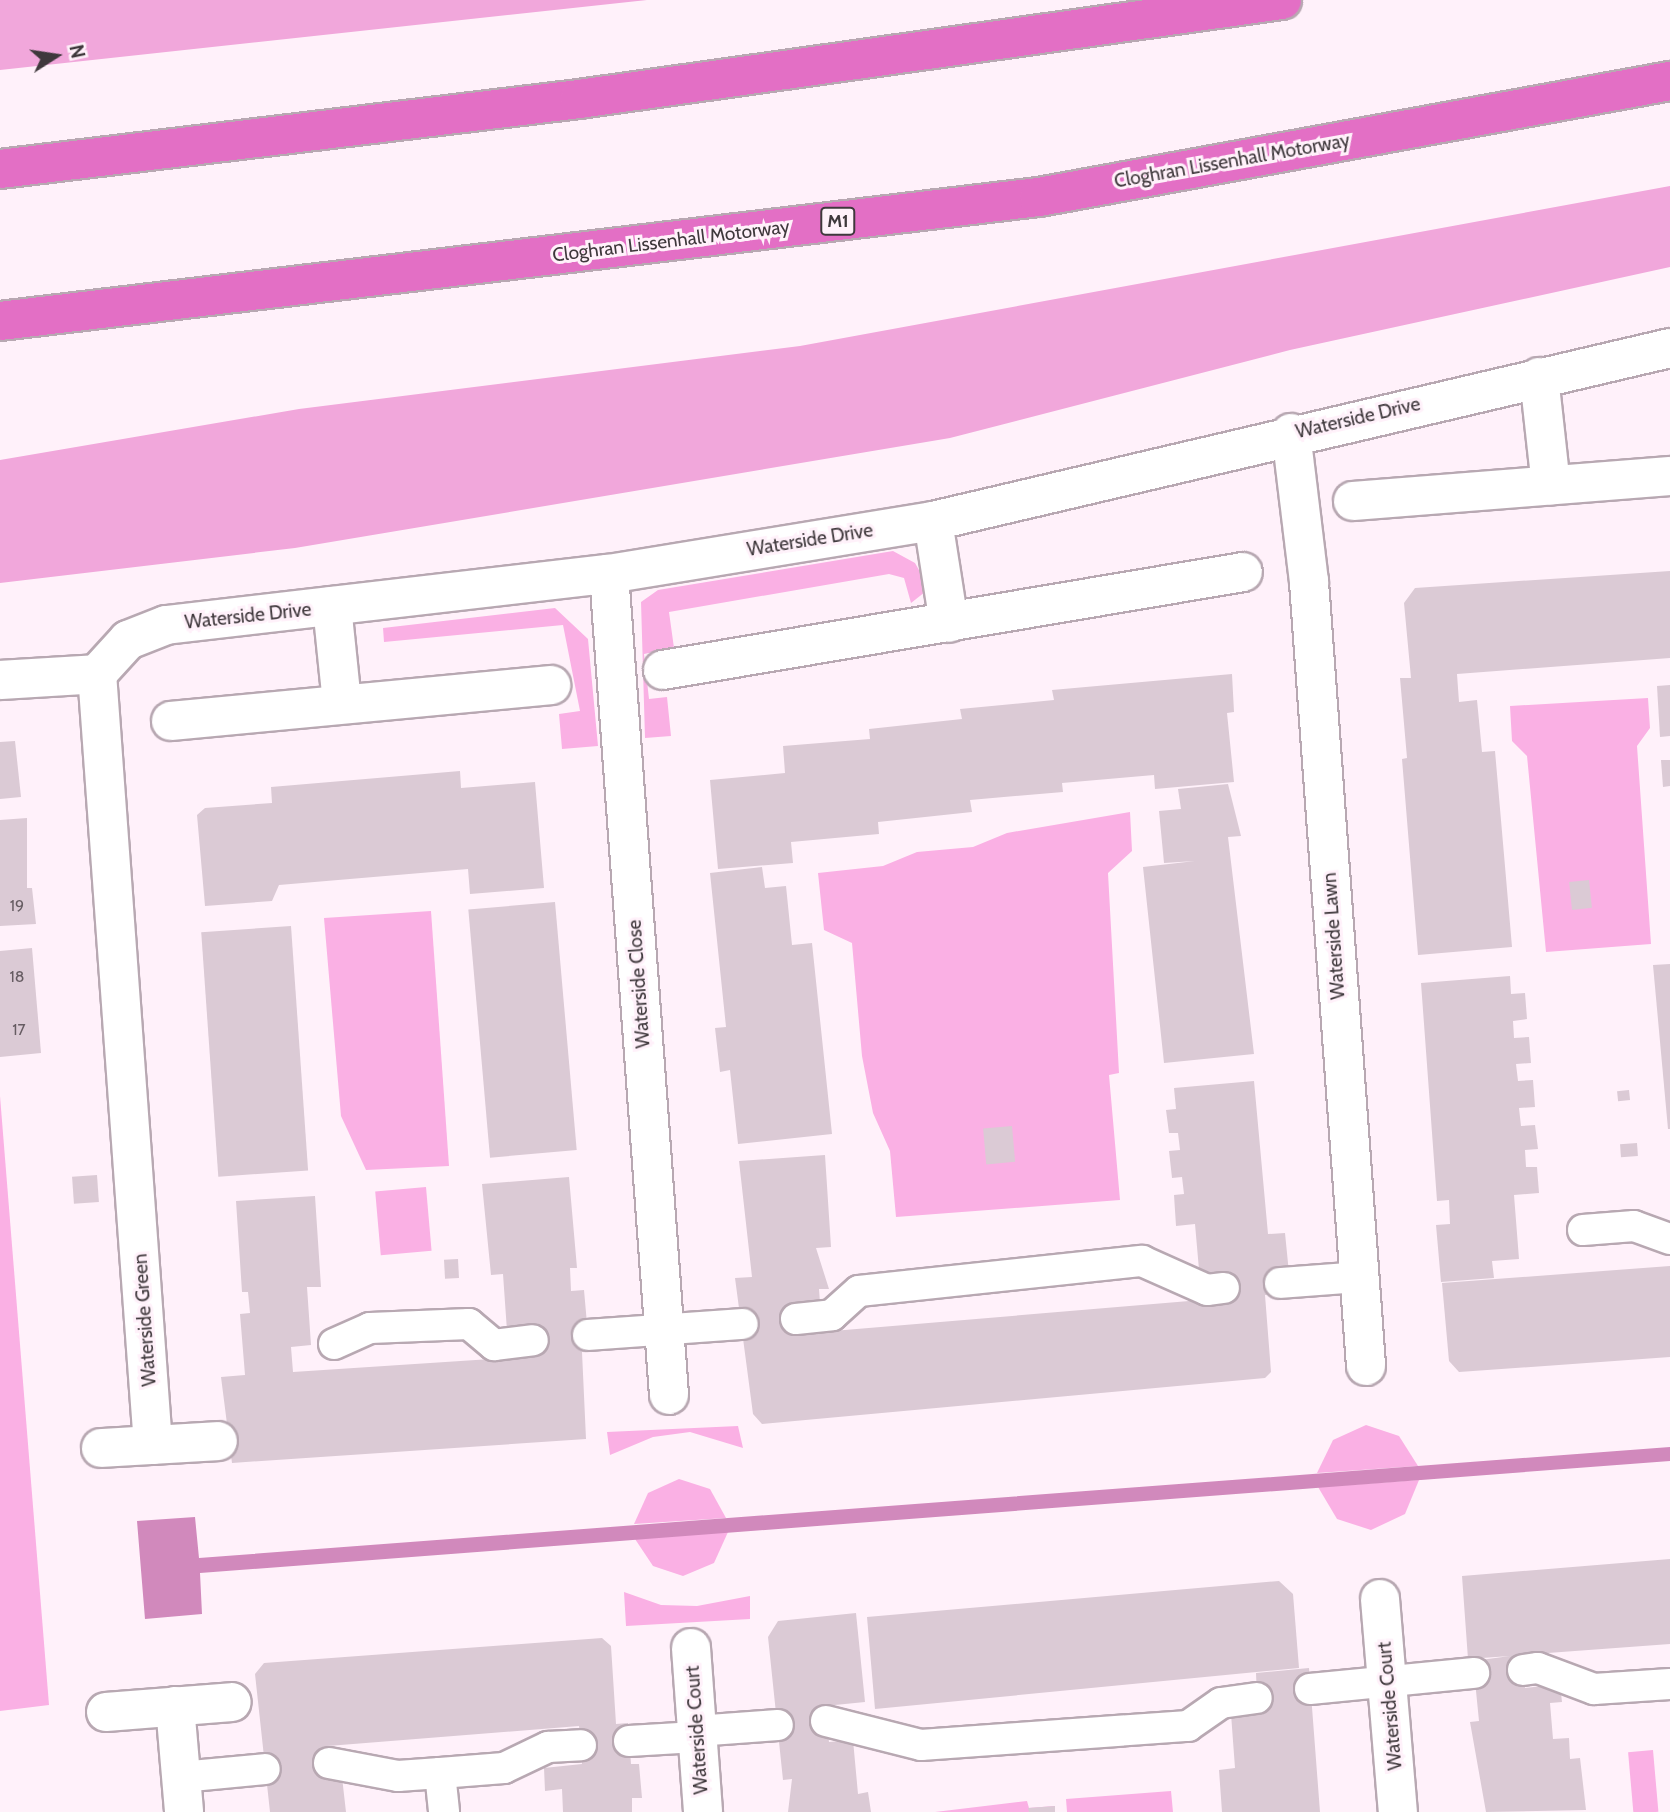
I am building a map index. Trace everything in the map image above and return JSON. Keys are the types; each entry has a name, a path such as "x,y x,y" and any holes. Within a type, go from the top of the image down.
{"highway":[{"path":"0,169 593,97 1282,0"},
{"name":"Cloghran Lissenhall Motorway","path":"0,321 1039,197 1670,81"}],"street":[{"name":"Waterside Drive","path":"97,674 128,640 166,625 609,574 933,521 1291,433 1670,348"},
{"path":"1539,377 1551,485"},
{"name":"Waterside Lawn","path":"1291,433 1301,506 1366,1366"},
{"path":"1353,501 1670,476"},
{"path":"933,521 949,623"},
{"path":"663,670 1243,572"},
{"name":"Waterside Close","path":"609,574 669,1395"},
{"path":"332,606 342,703"},
{"path":"0,680 97,674"},
{"name":"Waterside Green","path":"97,674 153,1445"},
{"path":"171,721 551,685"},
{"path":"101,1448 218,1441"},
{"name":"Waterside Court","path":"1380,1599 1398,1812"},
{"name":"Waterside Court","path":"691,1648 703,1812"},
{"path":"106,1712 232,1702"},
{"path":"175,1706 182,1795"}],"lane":[{"path":"1583,1230 1634,1226 1670,1239"},
{"path":"796,1319 832,1315 859,1291 1142,1261 1207,1290 1224,1288"},
{"path":"1280,1283 1360,1276"},
{"path":"334,1344 370,1328 469,1324 494,1345 533,1340"},
{"path":"588,1335 743,1324"},
{"path":"1523,1670 1538,1668 1594,1689 1670,1684"},
{"path":"1310,1689 1474,1673"},
{"path":"827,1721 921,1745 1188,1726 1221,1703 1256,1698"},
{"path":"629,1741 778,1725"},
{"path":"329,1763 398,1776 440,1773 504,1768 548,1747 581,1745"},
{"path":"182,1795 265,1769"},
{"path":"440,1773 444,1812"}],"shaded area":[{"path":"0,0 647,0 0,70"},
{"path":"1670,186 1670,267 1290,350 950,438 295,548 0,583 0,460 299,409 800,346"},
{"path":"893,551 915,563 924,579 925,592 911,603 904,578 889,574 669,612 674,648 644,654 649,699 667,697 671,736 645,738 641,602 658,590"},
{"path":"555,608 588,639 598,746 562,749 559,714 580,711 563,625 384,642 383,628"},
{"path":"1648,698 1650,728 1637,746 1651,944 1546,952 1527,756 1512,741 1510,706"},
{"path":"1130,812 1132,851 1108,873 1119,1073 1109,1075 1120,1200 896,1217 890,1151 873,1113 862,1056 852,943 824,930 818,873 883,866 917,852 973,847 1007,833"},
{"path":"431,911 449,1166 366,1170 341,1116 324,918"},
{"path":"0,1096 49,1705 0,1711"},
{"path":"426,1187 432,1251 381,1255 375,1191"},
{"path":"1366,1425 1399,1436 1418,1466 1317,1473 1333,1440"},
{"path":"738,1426 743,1448 690,1432 653,1437 610,1455 607,1432"},
{"path":"1670,1447 1670,1461 200,1573 202,1614 145,1619 137,1521 195,1517 199,1558"},
{"path":"679,1479 710,1489 726,1518 634,1524 648,1493"},
{"path":"1419,1480 1405,1514 1371,1530 1337,1519 1318,1487"},
{"path":"728,1532 714,1563 683,1576 653,1566 635,1539"},
{"path":"624,1592 661,1605 697,1606 750,1596 750,1619 626,1626"},
{"path":"1653,1750 1658,1812 1633,1812 1628,1752"},
{"path":"1171,1791 1173,1812 1067,1812 1066,1799"},
{"path":"1027,1801 1029,1808 1055,1806 1055,1812 935,1812"}],"building":[{"path":"1670,571 1670,658 1457,674 1459,702 1477,700 1482,752 1495,751 1512,947 1418,955 1402,759 1407,758 1400,678 1411,678 1404,603 1415,588"},
{"path":"1232,674 1234,712 1227,713 1234,782 1155,789 1154,775 1062,783 1063,792 970,800 972,812 878,822 879,834 791,842 793,863 718,869 710,780 785,773 783,746 870,739 869,729 962,719 960,709 1054,700 1052,690"},
{"path":"1670,685 1670,736 1660,737 1657,686"},
{"path":"15,741 21,797 0,799 0,742"},
{"path":"1661,760 1670,760 1670,786 1663,787"},
{"path":"460,771 461,788 535,782 544,888 470,894 468,869 279,885 272,901 205,906 197,815 205,808 272,803 271,787"},
{"path":"1228,784 1241,836 1228,837 1254,1054 1164,1063 1143,867 1195,861 1164,863 1159,811 1181,809 1178,789"},
{"path":"27,818 27,888 32,888 36,924 0,926 0,820"},
{"path":"762,867 765,888 786,886 792,945 812,943 832,1134 738,1144 730,1070 720,1072 715,1028 726,1027 710,873"},
{"path":"1589,880 1592,908 1572,910 1569,882"},
{"path":"555,902 577,1150 490,1158 468,910"},
{"path":"291,926 308,1170 218,1177 201,932"},
{"path":"32,948 41,1053 0,1057 0,951"},
{"path":"1670,964 1670,1129 1668,1129 1653,965"},
{"path":"1510,976 1511,994 1525,993 1527,1019 1513,1021 1514,1038 1529,1037 1531,1063 1516,1064 1518,1081 1533,1080 1535,1107 1519,1108 1521,1126 1535,1125 1538,1149 1525,1150 1526,1167 1537,1167 1539,1193 1514,1195 1519,1259 1492,1261 1494,1278 1441,1282 1436,1225 1450,1224 1449,1200 1437,1201 1421,983"},
{"path":"1254,1081 1268,1234 1285,1233 1289,1273 1281,1293 1265,1295 1271,1372 1265,1378 762,1424 753,1414 735,1278 752,1277 739,1161 825,1155 831,1247 816,1248 829,1289 819,1289 820,1303 797,1334 1225,1298 1200,1281 1195,1224 1176,1226 1174,1195 1184,1194 1182,1177 1172,1178 1169,1151 1180,1150 1178,1133 1169,1133 1166,1110 1176,1109 1174,1088"},
{"path":"1629,1090 1630,1100 1618,1101 1617,1091"},
{"path":"1012,1126 1015,1162 986,1164 983,1129"},
{"path":"1637,1143 1638,1156 1621,1157 1620,1144"},
{"path":"97,1175 99,1202 74,1204 72,1177"},
{"path":"569,1177 577,1268 570,1268 571,1291 584,1290 588,1335 589,1352 582,1352 586,1439 232,1463 221,1377 245,1375 240,1314 250,1313 248,1292 242,1292 236,1201 315,1196 321,1287 307,1287 311,1345 291,1347 293,1372 535,1356 533,1328 507,1331 503,1274 491,1275 482,1184"},
{"path":"458,1259 459,1278 445,1279 444,1260"},
{"path":"1670,1266 1670,1357 1459,1372 1449,1361 1442,1283"},
{"path":"1670,1559 1670,1644 1522,1655 1525,1688 1560,1684 1562,1702 1550,1703 1553,1739 1569,1738 1570,1759 1580,1758 1586,1810 1486,1812 1470,1722 1479,1721 1473,1661 1510,1656 1468,1659 1462,1576"},
{"path":"1279,1581 1293,1594 1299,1668 875,1709 867,1617"},
{"path":"856,1613 865,1702 825,1706 829,1742 853,1740 858,1794 868,1792 871,1812 788,1812 792,1779 783,1780 768,1637 778,1621"},
{"path":"602,1638 611,1646 616,1724 628,1723 631,1764 639,1764 642,1798 632,1798 632,1812 563,1812 562,1789 545,1791 544,1768 582,1764 579,1726 328,1746 331,1778 342,1777 346,1812 270,1812 255,1674 264,1663"},
{"path":"1309,1668 1320,1812 1222,1812 1219,1770 1235,1768 1231,1714 1257,1698 1256,1673"},
{"path":"1055,1806 1055,1812 1029,1812 1028,1808"}]}
